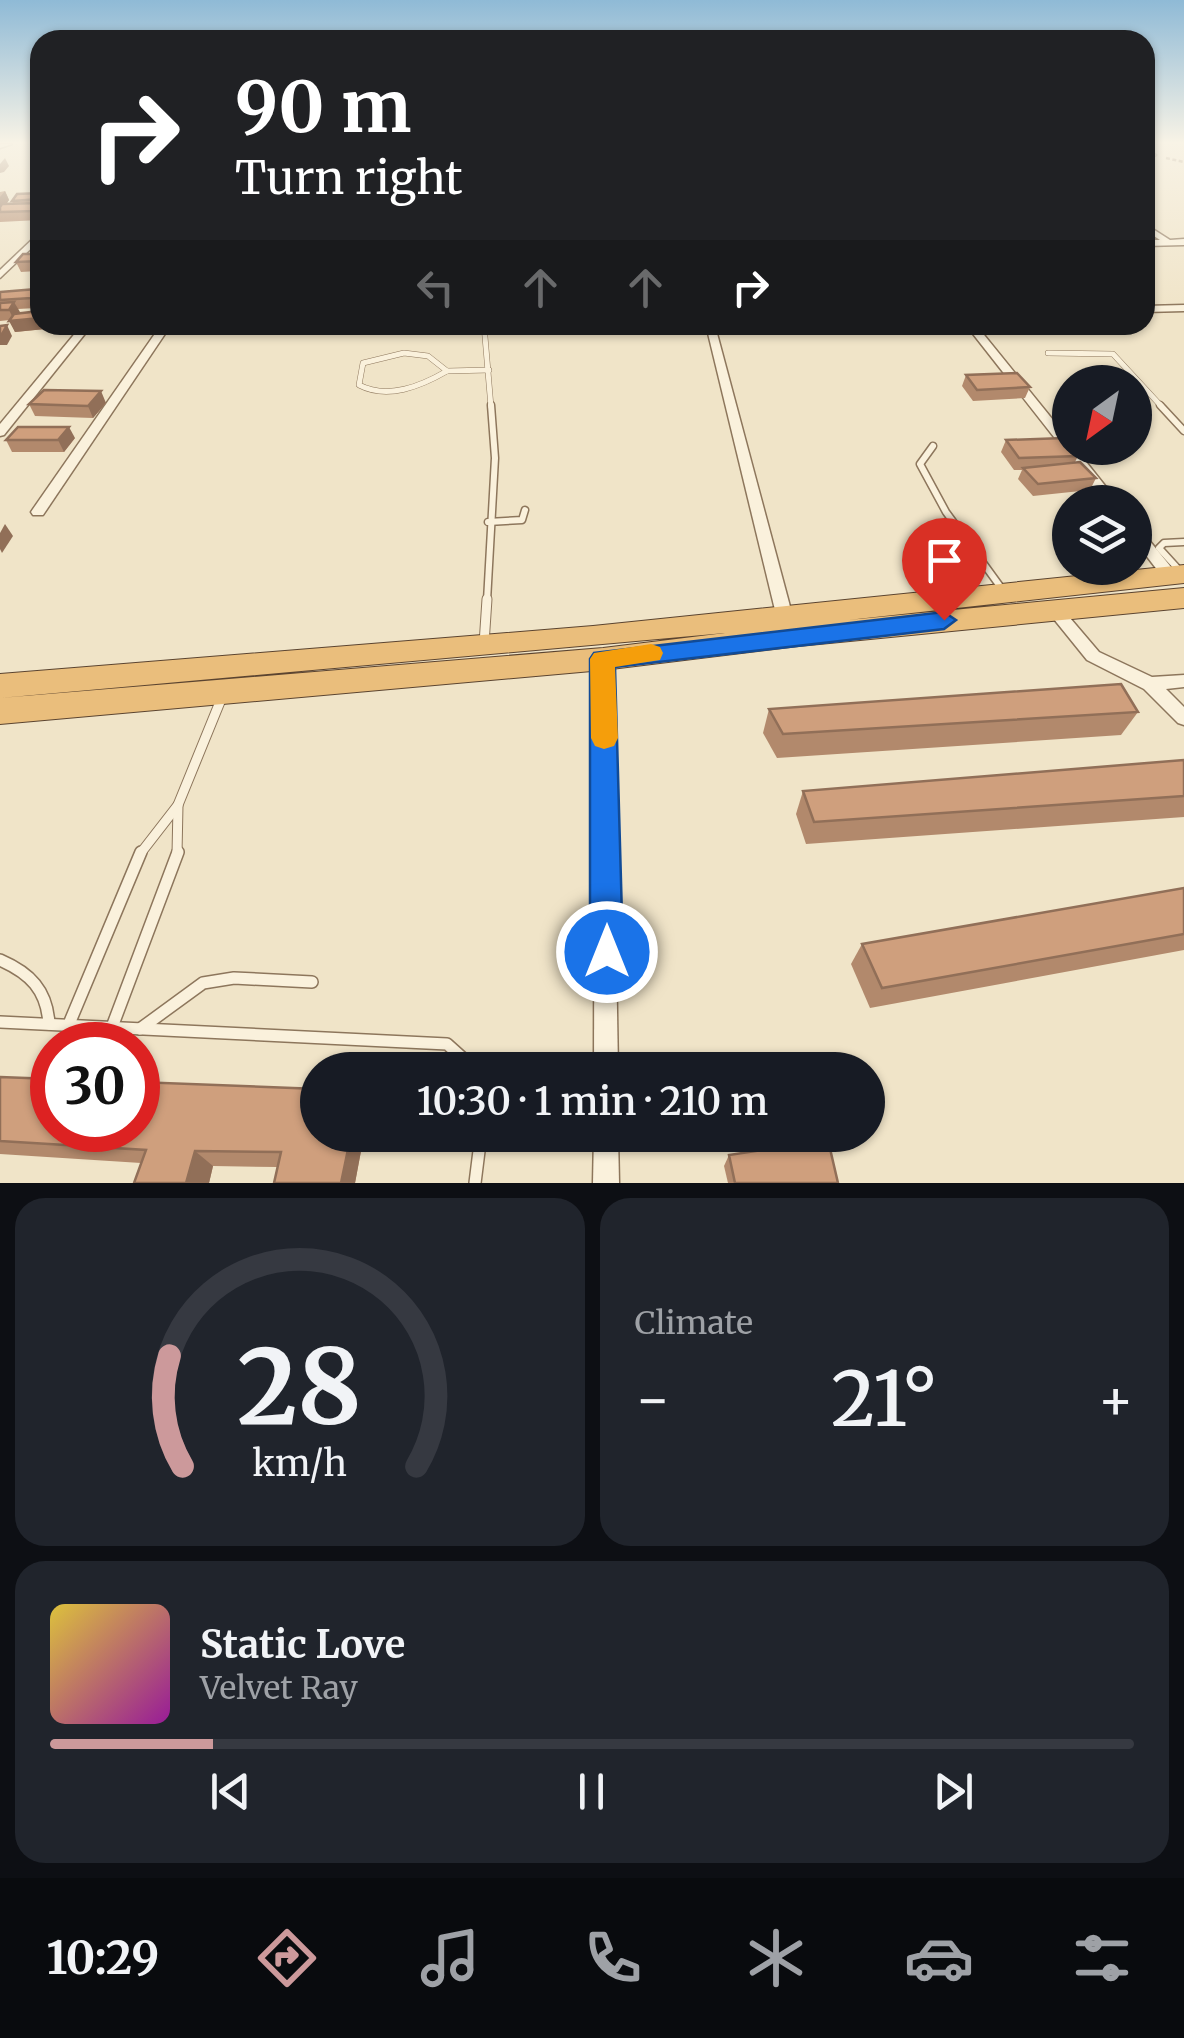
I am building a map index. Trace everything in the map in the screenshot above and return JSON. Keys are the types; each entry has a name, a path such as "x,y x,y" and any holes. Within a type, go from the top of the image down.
{"highway":[{"path":"0,686 593,637 1176,574"},
{"path":"0,711 602,659 1054,610 1176,574"}],"street":[{"path":"1155,233 1168,242"},
{"path":"1155,243 1184,242"},
{"path":"0,274 30,246"},
{"path":"1155,309 1184,308"},
{"path":"0,432 7,415 78,335"},
{"path":"38,512 159,335"},
{"path":"712,335 784,614"},
{"path":"980,335 1099,485"},
{"path":"1152,549 1176,574"},
{"path":"1054,610 1092,656 1150,684 1184,718"},
{"path":"602,659 606,1052"},
{"path":"1150,684 1184,681"},
{"path":"606,1152 606,1183"}],"lane":[{"path":"484,644 494,458 485,335"},
{"path":"1048,353 1113,354 1184,431"},
{"path":"447,371 434,359 422,355 376,356 363,363 359,385 371,391 418,388 447,371 489,370"},
{"path":"934,446 920,464 946,512 1004,592"},
{"path":"488,522 522,520 524,510"},
{"path":"1176,574 1164,543 1184,542"},
{"path":"70,1022 142,849 178,805 224,693"},
{"path":"114,1022 179,849 178,805"},
{"path":"0,960 28,972 43,990 50,1002 49,1022"},
{"path":"150,1022 203,983 234,978 312,982"},
{"path":"0,1022 30,1023"},
{"path":"160,1030 447,1044 456,1052"},
{"path":"475,1183 479,1152"}],"building":[{"path":"30,203 30,211 0,212 2,204"},
{"path":"23,254 30,254 30,261 16,262"},
{"path":"30,290 30,298 0,300 0,292"},
{"path":"14,302 9,310 0,310 0,303"},
{"path":"30,312 30,319 9,321 14,314"},
{"path":"1017,373 1030,387 977,390 966,375"},
{"path":"44,390 101,391 88,406 29,404"},
{"path":"18,427 69,427 58,440 6,440"},
{"path":"1052,438 1052,457 1019,458 1006,440"},
{"path":"1083,465 1096,478 1038,484 1023,468"},
{"path":"1121,684 1138,712 783,734 769,709"},
{"path":"1184,760 1184,796 814,822 803,791"},
{"path":"1184,888 1184,934 882,988 862,944"},
{"path":"0,1077 30,1078 30,1143 0,1141"},
{"path":"160,1083 300,1088 300,1152 347,1152 341,1183 274,1183 281,1152 195,1151 186,1183 134,1183 145,1152 160,1152"},
{"path":"831,1152 838,1183 735,1183 729,1155"}],"slow traffic":[{"path":"604,738 602,659 651,653"}],"route":[{"path":"607,952 602,659 944,620"}]}
